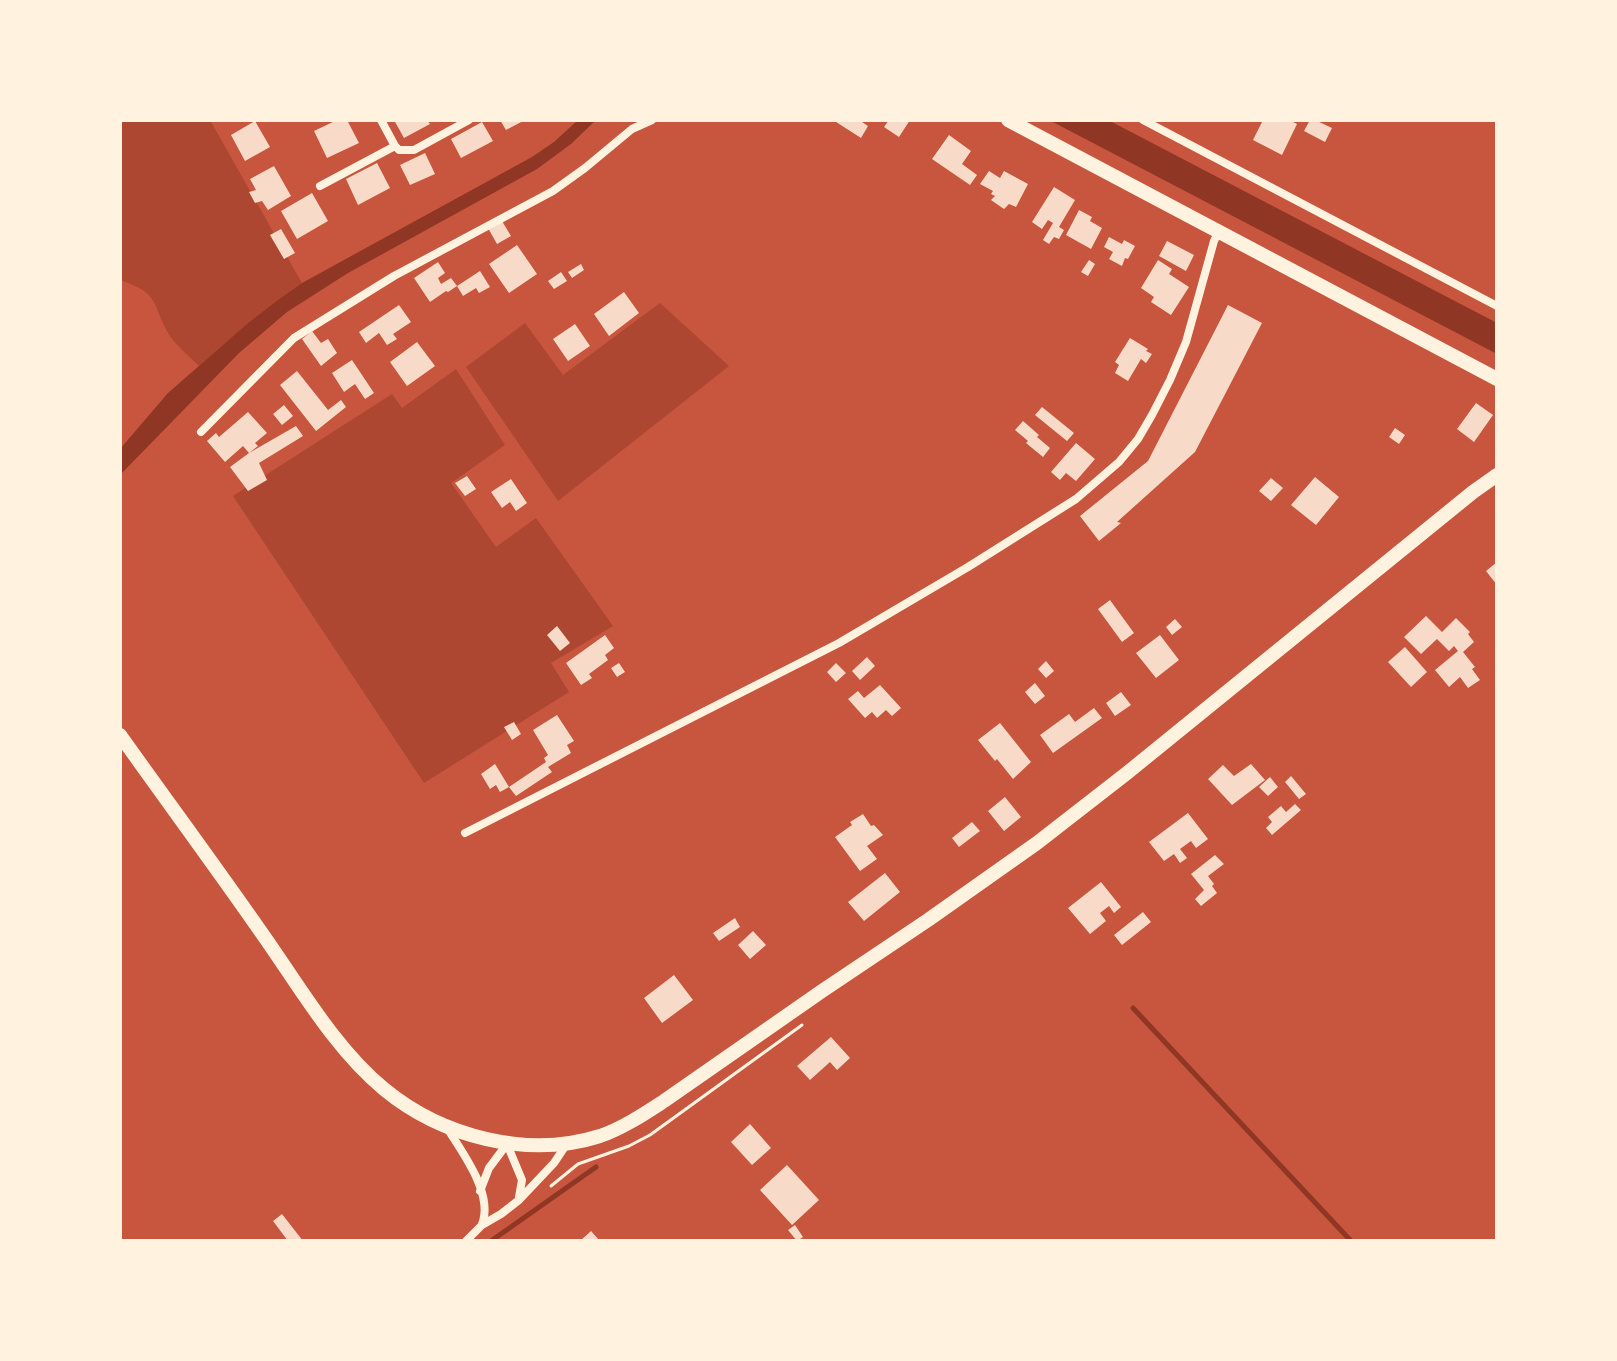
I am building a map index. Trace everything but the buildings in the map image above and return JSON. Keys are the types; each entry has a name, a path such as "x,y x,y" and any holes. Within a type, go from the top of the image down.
{"main road":[{"path":"1008,120 1497,379"},
{"path":"120,735 324,1024 384,1089 446,1127 478,1137 507,1144 568,1142 598,1136 638,1118 983,882 1127,773 1497,475"}],"street":[{"path":"381,120 399,150 414,150 469,120"},
{"path":"201,432 294,338 394,276 553,191 632,129 652,120"},
{"path":"1143,120 1497,306"},
{"path":"320,186 395,146"},
{"path":"465,833 839,643 1076,499 1119,462 1152,415 1186,342 1218,233"},
{"path":"446,1127 477,1179 486,1211 482,1225"},
{"path":"466,1241 482,1225 519,1200 554,1163 568,1142"},
{"path":"507,1144 522,1180 519,1200"},
{"path":"480,1191 489,1168 507,1144"}],"shaded area":[{"path":"120,120 210,120 302,283 248,323 199,366 171,337 148,294 120,280"},
{"path":"578,120 596,120 571,144 537,169 348,273 287,312 239,353 120,475 120,449 168,393 248,323 302,283 532,157"},
{"path":"1049,120 1108,120 1497,323 1497,354"},
{"path":"660,303 729,366 558,501 466,367 525,323 563,375"},
{"path":"456,369 505,445 451,483 496,547 536,518 613,626 551,663 569,692 424,783 233,496 392,394 402,408"}],"waterway":[{"path":"1133,1008 1351,1241"},
{"path":"491,1241 596,1167"}]}
